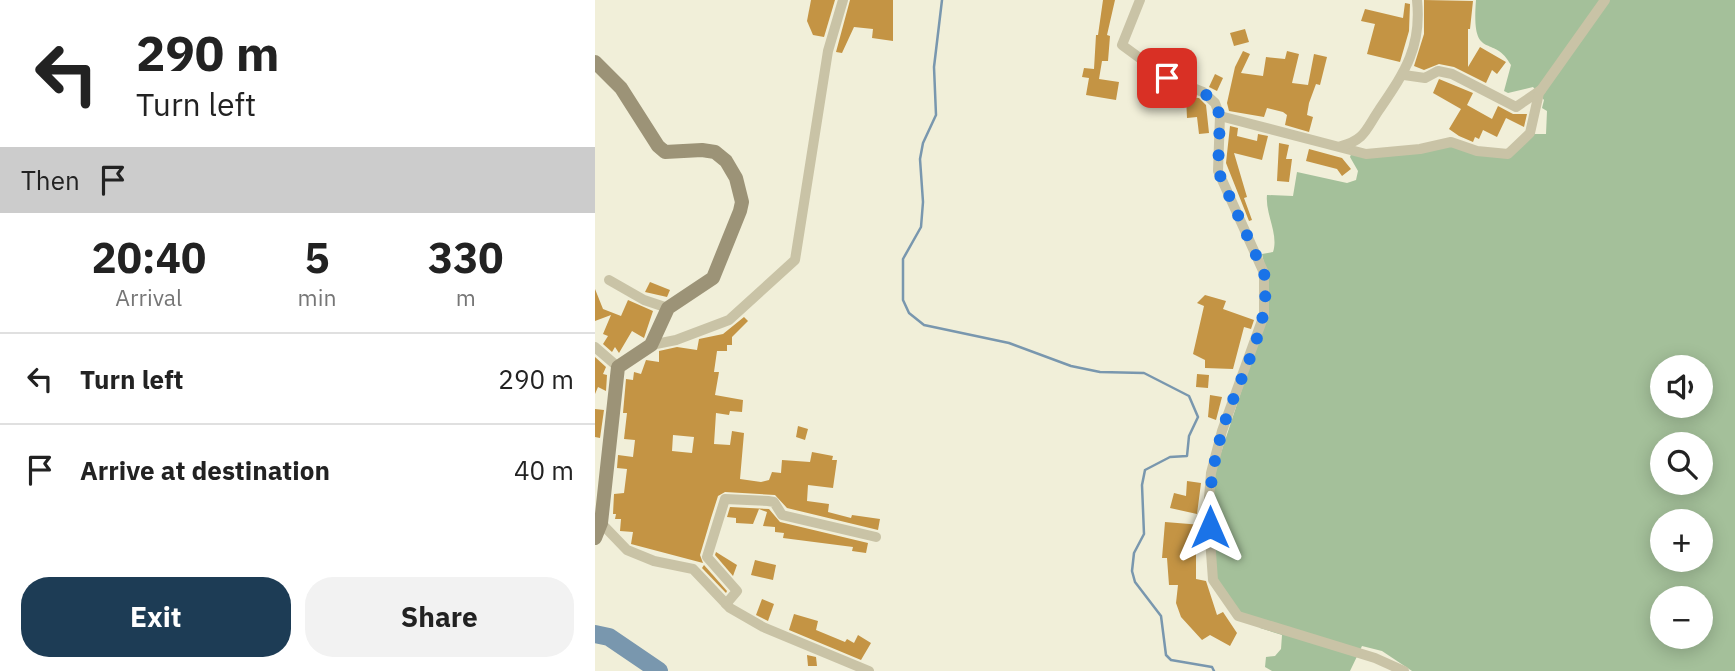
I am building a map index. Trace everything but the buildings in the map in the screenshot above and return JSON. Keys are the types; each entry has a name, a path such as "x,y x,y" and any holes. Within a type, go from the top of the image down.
{"street":[{"path":"595,538 601,523 601,464 618,367 651,345 676,340 729,320 795,260 828,51 843,0"},
{"path":"1140,0 1122,45 1167,78 1211,98 1220,116 1218,171 1264,273 1264,315 1222,431 1211,473 1209,511 1213,580 1238,616 1375,658 1404,671"},
{"path":"1341,146 1361,138 1404,75 1416,37 1417,0"},
{"path":"1220,116 1366,154 1420,149 1451,142 1476,150 1508,154 1530,133 1541,90 1605,0"},
{"path":"595,62 621,88 665,152 702,150 715,152 726,161 736,178 742,202 713,278 668,308 651,345"},
{"path":"1404,75 1425,78 1438,71 1452,74 1516,107 1541,90"},
{"path":"609,280 644,300 668,308"},
{"path":"595,347 618,367"},
{"path":"726,604 737,591 707,558 725,499 774,502 782,515 876,537"},
{"path":"601,523 627,550 654,561 693,569 726,604 763,627 869,671"}],"green space":[{"path":"1476,0 1735,0 1735,671 1412,671 1382,651 1362,646 1350,671 1272,671 1265,667 1266,657 1275,656 1281,649 1282,635 1260,628 1256,618 1241,613 1215,579 1211,511 1214,474 1266,316 1269,286 1262,254 1273,252 1274,245 1267,195 1293,196 1297,172 1347,183 1356,180 1358,171 1350,157 1352,152 1444,145 1500,157 1532,134 1546,134 1547,111 1542,108 1544,100 1533,87 1508,93 1504,91 1511,65 1504,55 1480,40 1477,33"}],"waterway":[{"path":"942,0 934,67 936,115 923,143 920,159 923,202 921,227 903,259 903,300 909,313 924,325 1009,343 1071,366 1100,372 1144,373 1189,396 1198,417 1189,436 1187,456 1170,457 1145,470 1142,485 1144,534 1134,553 1132,571 1135,582 1161,616 1166,655 1171,660 1212,667 1214,671"},
{"path":"595,634 609,637 659,671"}],"route":[{"path":"1167,78 1181,86 1203,92 1215,103 1220,116 1218,171 1264,273 1266,286 1264,315 1222,431 1211,473 1210,527"}]}
